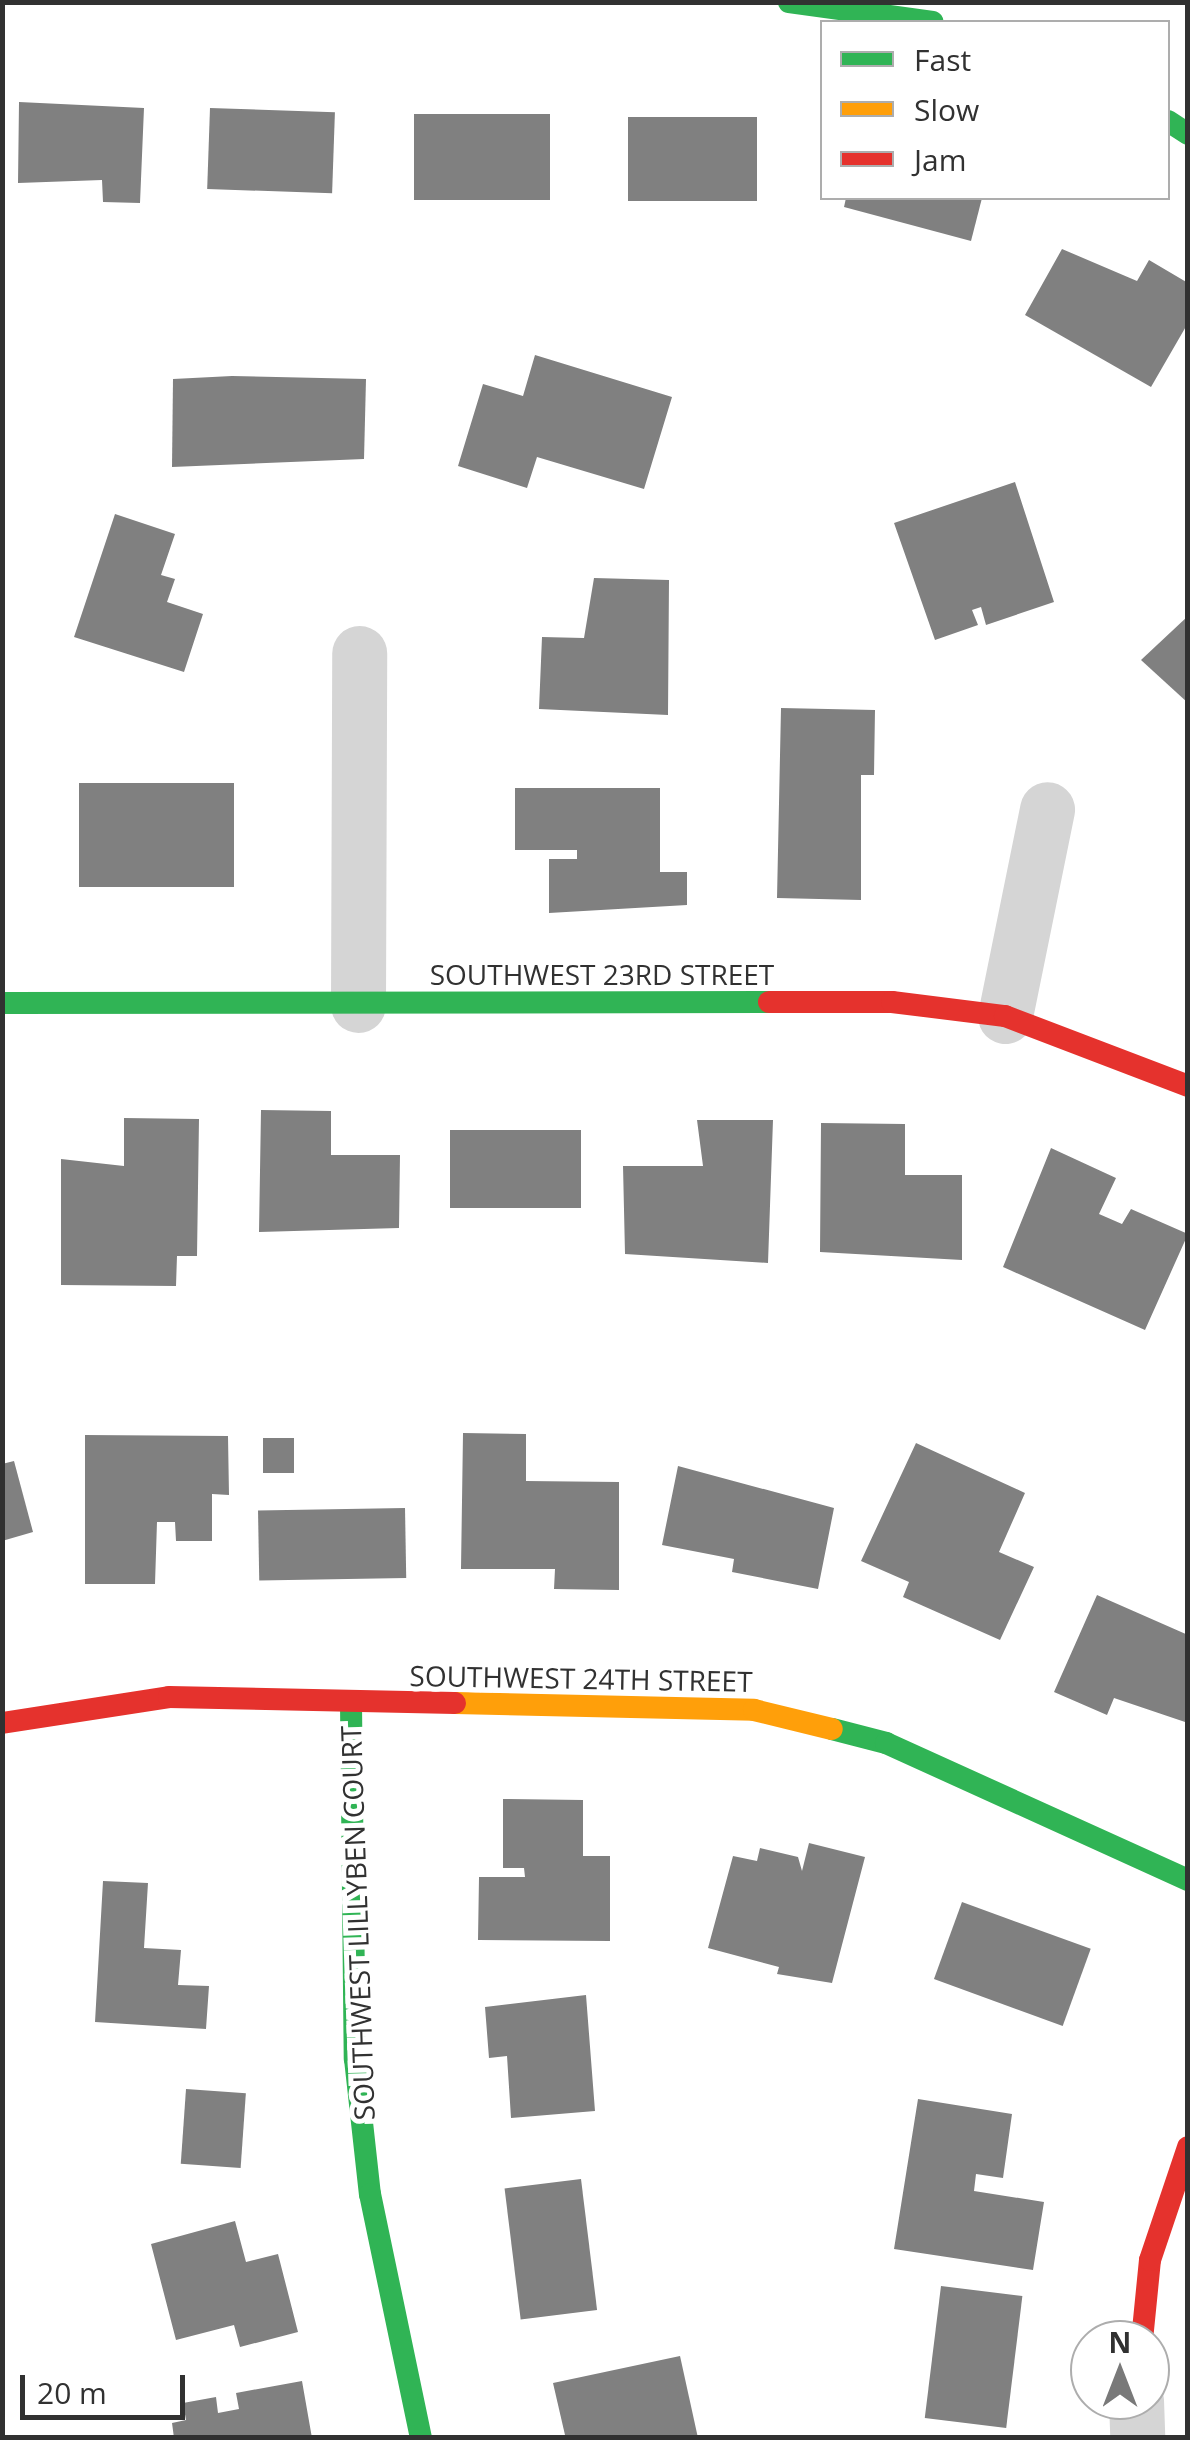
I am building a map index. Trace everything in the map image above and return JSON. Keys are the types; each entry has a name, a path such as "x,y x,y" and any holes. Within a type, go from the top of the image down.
{"street":[{"path":"789,2 919,20"},
{"path":"358,1006 359,653"},
{"path":"1005,1016 1046,808"},
{"name":"SOUTHWEST 23RD STREET","path":"2,1003 358,1006 892,1002 1005,1016 1188,1086"},
{"name":"SOUTHWEST 24TH STREET","path":"2,1723 169,1697 352,1703 680,1705 820,1723 948,1769 1188,1880"},
{"name":"SOUTHWEST LILLYBEN COURT","path":"352,1703 355,2059 370,2194 421,2438"},
{"path":"1144,2320 1150,2260 1188,2148"}],"building":[{"path":"19,102 144,108 140,203 103,202 102,180 18,183"},
{"path":"210,108 335,112 332,193 207,189"},
{"path":"414,114 550,114 550,200 414,200"},
{"path":"628,117 757,117 757,201 628,201"},
{"path":"846,200 981,200 971,241 844,207"},
{"path":"1062,249 1137,281 1149,260 1188,283 1188,323 1151,387 1025,315"},
{"path":"535,355 672,397 644,489 537,457 527,488 458,466 483,384 523,396"},
{"path":"173,379 366,379 364,459 172,467"},
{"path":"1015,482 1054,602 986,625 981,607 972,610 978,625 935,640 894,523"},
{"path":"115,514 175,534 161,575 175,579 167,602 203,614 184,672 74,637"},
{"path":"594,578 669,580 668,715 539,709 542,637 584,638"},
{"path":"1188,616 1188,703 1141,660"},
{"path":"781,708 875,710 874,775 861,775 861,900 777,898"},
{"path":"79,783 234,783 234,887 79,887"},
{"path":"515,788 660,788 660,872 687,872 687,905 549,913 549,859 577,859 577,850 515,850"},
{"path":"261,1110 331,1111 331,1155 400,1155 399,1228 259,1232"},
{"path":"124,1118 199,1119 197,1256 177,1256 176,1286 61,1285 61,1159 124,1166"},
{"path":"697,1120 773,1120 768,1263 625,1254 623,1166 703,1166"},
{"path":"821,1123 905,1124 905,1175 962,1175 962,1260 820,1252"},
{"path":"450,1130 581,1130 581,1208 450,1208"},
{"path":"1051,1148 1116,1178 1099,1214 1122,1224 1131,1209 1188,1234 1145,1330 1003,1267"},
{"path":"463,1433 526,1434 526,1481 619,1482 619,1590 554,1589 555,1569 461,1569"},
{"path":"85,1435 228,1436 229,1495 212,1494 212,1541 176,1541 175,1522 157,1522 155,1584 85,1584"},
{"path":"263,1438 294,1438 294,1473 263,1473"},
{"path":"916,1443 1025,1493 999,1552 1034,1567 1000,1640 903,1597 909,1582 861,1561"},
{"path":"14,1461 33,1532 2,1541 2,1464"},
{"path":"678,1466 834,1508 818,1589 732,1572 734,1559 662,1545"},
{"path":"405,1508 406,1578 259,1581 258,1511"},
{"path":"1097,1595 1188,1635 1188,1723 1114,1698 1107,1715 1054,1692"},
{"path":"503,1799 583,1800 583,1856 610,1856 610,1941 478,1940 479,1877 525,1877 524,1868 503,1868"},
{"path":"809,1843 865,1857 832,1983 777,1974 779,1967 708,1948 733,1856 757,1861 760,1848 798,1857 802,1871"},
{"path":"103,1881 148,1883 144,1948 181,1950 178,1985 209,1986 206,2029 95,2022"},
{"path":"962,1902 1091,1949 1063,2026 934,1979"},
{"path":"586,1995 595,2111 511,2118 507,2056 489,2058 485,2007"},
{"path":"186,2089 246,2093 241,2168 181,2164"},
{"path":"918,2099 1012,2114 1003,2178 976,2174 974,2191 1044,2202 1033,2270 894,2249"},
{"path":"581,2179 597,2310 521,2319 505,2188"},
{"path":"235,2221 246,2262 278,2254 298,2332 240,2347 234,2325 176,2340 151,2244"},
{"path":"941,2286 1022,2296 1006,2428 925,2418"},
{"path":"680,2356 698,2438 565,2435 553,2383"},
{"path":"302,2381 312,2438 174,2438 172,2423 186,2420 183,2403 216,2397 218,2413 239,2409 236,2393"}],"traffic: fast":[{"path":"789,2 919,20"},
{"path":"1170,122 1188,134"},
{"path":"2,1003 769,1002"},
{"path":"351,1703 355,2059 370,2194 421,2438"},
{"path":"832,1729 886,1743 1188,1880"}],"traffic: slow":[{"path":"455,1703 754,1710 832,1729"}],"traffic: jam":[{"path":"769,1002 892,1002 1005,1016 1188,1086"},
{"path":"2,1723 169,1697 455,1703"},
{"path":"1144,2320 1150,2260 1188,2147"}]}
